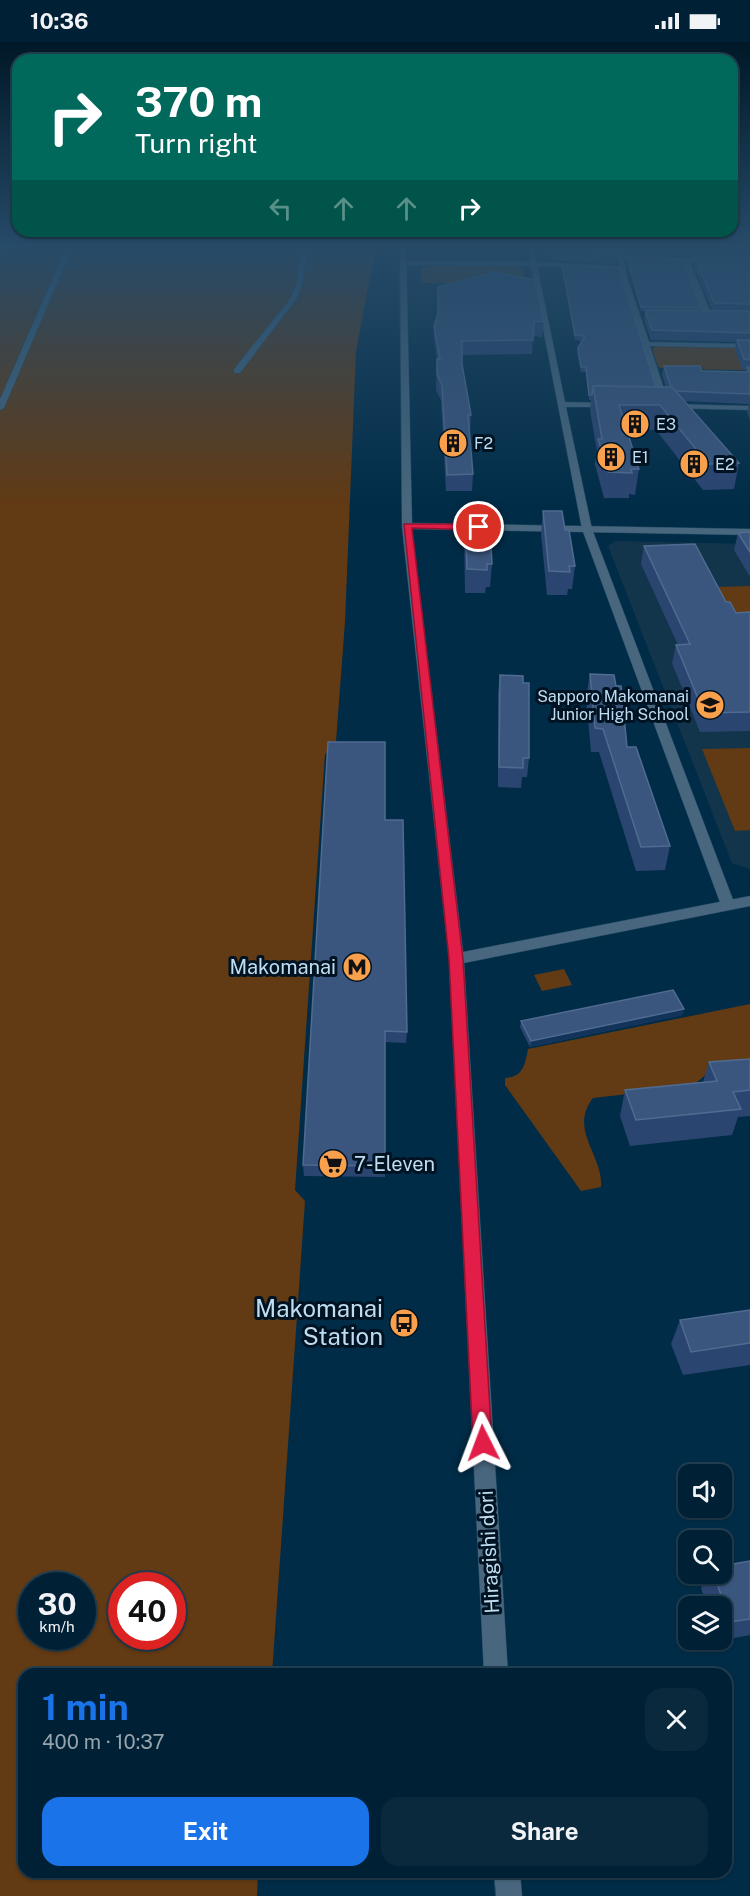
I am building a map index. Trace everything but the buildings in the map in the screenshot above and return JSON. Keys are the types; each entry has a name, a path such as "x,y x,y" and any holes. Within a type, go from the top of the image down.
{"street":[{"path":"0,408 33,333"},
{"path":"237,372 267,333"},
{"name":"Hiragishi dori","path":"404,333 408,526 456,959 496,1668"},
{"path":"547,333 586,529 728,905"},
{"path":"642,333 666,406"},
{"path":"646,344 750,346"},
{"path":"654,371 666,371"},
{"path":"561,404 620,405"},
{"path":"654,406 750,408"},
{"path":"408,526 750,532"},
{"path":"456,959 750,901"},
{"path":"508,1878 509,1896"}],"shaded area":[{"path":"0,333 360,333 356,351 345,622 336,741 332,749 325,754 295,1190 305,1201 272,1668 18,1668 18,1878 258,1878 257,1896 0,1896"},
{"path":"657,346 750,348 750,370 665,369 658,367 652,348"},
{"name":"Sapporo Makomanai Junior High School","path":"615,541 750,544 750,869 732,863 608,546"},
{"path":"750,586 750,614 730,615 715,587"},
{"path":"750,748 750,830 735,831 702,749"},
{"path":"564,969 572,985 542,991 534,975"},
{"path":"750,1004 750,1070 708,1073 691,1087 593,1098 586,1110 584,1121 585,1132 598,1165 601,1187 581,1191 505,1085 505,1078 516,1075 522,1069 528,1049"}],"place":[{"name":"E3","path":"635,424"},
{"name":"F2","path":"453,443"},
{"name":"E1","path":"611,457"},
{"name":"E2","path":"694,464"},
{"name":"Sapporo Makomanai Junior High School","path":"710,705"},
{"name":"Makomanai","path":"357,967"},
{"name":"7-Eleven","path":"333,1164"},
{"name":"Makomanai Station","path":"404,1323"}],"route":[{"path":"479,527 408,526 456,959 483,1443"}]}
